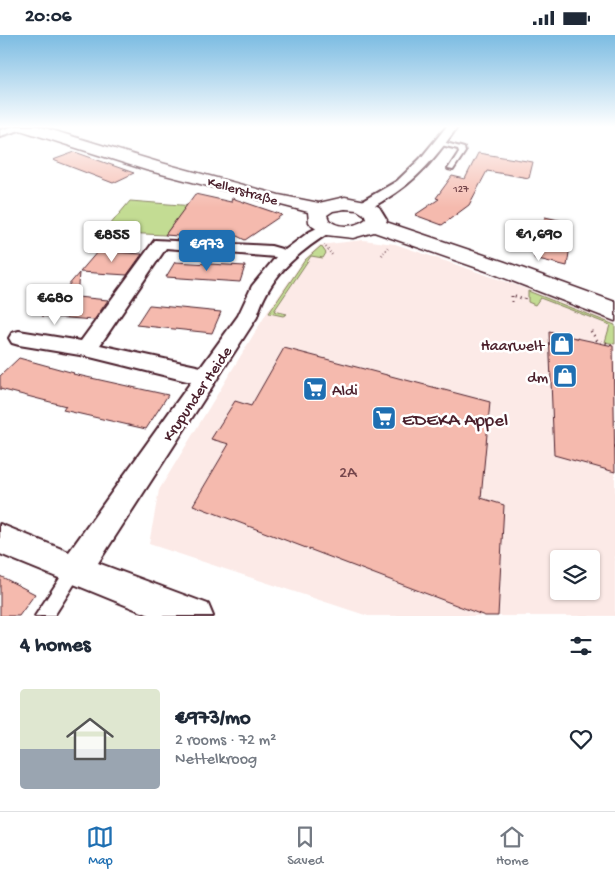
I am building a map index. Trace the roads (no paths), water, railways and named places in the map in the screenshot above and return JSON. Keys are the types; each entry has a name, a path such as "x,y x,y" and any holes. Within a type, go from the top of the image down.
{"main road":[{"name":"Kellerstraße","path":"109,153 269,198 320,209 345,203 364,206"},
{"path":"320,209 317,219 324,235 361,231 373,225 377,220 376,215 364,206"},
{"path":"373,225 496,267 615,312"}],"street":[{"path":"364,206 402,184 430,153"},
{"name":"Krupunder Heide","path":"75,570 247,317 250,302 287,255 300,244 324,235"},
{"path":"86,349 161,243 270,251 287,255"},
{"path":"19,338 86,349 207,377"},
{"path":"0,539 196,616"}],"lane":[{"path":"451,169 461,153"},
{"name":"Krupunder Heide","path":"44,616 75,570"}],"place":[{"name":"Haarwelt","path":"562,344"},
{"name":"dm","path":"565,376"},
{"name":"Aldi","path":"315,389"},
{"name":"EDEKA Appel","path":"384,418"}]}
